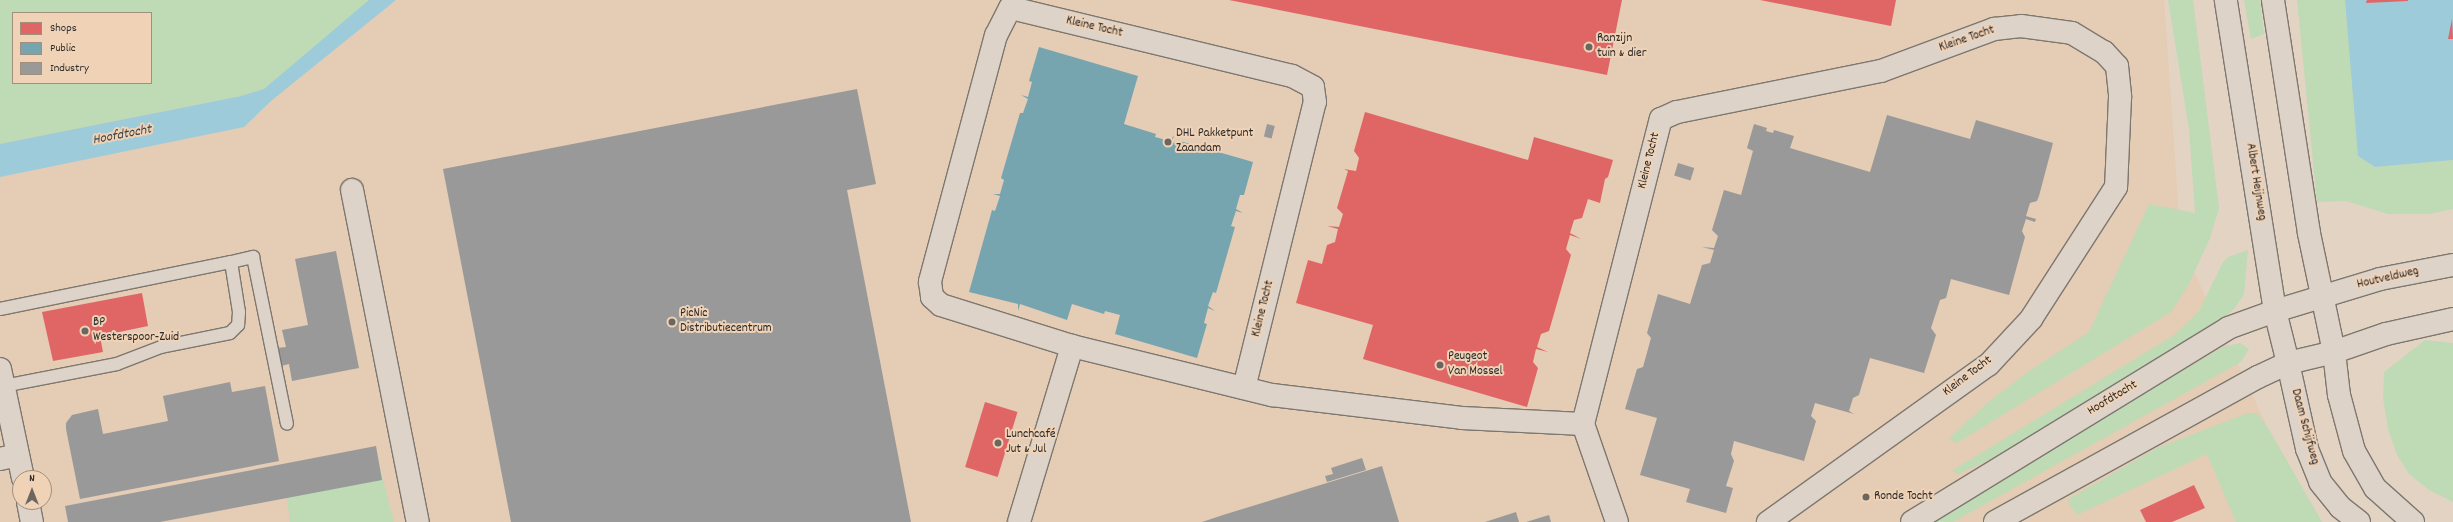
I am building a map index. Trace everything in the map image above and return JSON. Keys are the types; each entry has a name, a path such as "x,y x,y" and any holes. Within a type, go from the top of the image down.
{"street":[{"name":"Albert Heijnweg","path":"2226,0 2275,311 2288,363"},
{"path":"2273,0 2309,232 2334,352 2339,395 2354,452 2375,488 2413,522"},
{"name":"Kleine Tocht","path":"1244,388 1315,102 1313,87 1292,76 1010,8 996,35 930,282 932,298 941,305 1072,346 1272,395 1462,418 1583,424 1661,120 1677,112 1881,71 1994,29 2021,26 2072,33 2104,52 2117,66 2120,97 2116,187 2031,318 1989,364 1768,522"},
{"path":"352,190 418,522"},
{"name":"Houtveldweg","path":"2323,295 2380,279 2453,266"},
{"name":"Hoofdtocht","path":"1912,522 2228,328 2323,295"},
{"path":"1995,522 2288,363 2334,352 2386,334 2453,320"},
{"path":"1019,522 1072,346"},
{"name":"Daam Schijfweg","path":"2288,363 2307,449 2320,482 2340,507 2359,522"},
{"path":"2,378 9,457 18,470"},
{"path":"1583,424 1617,522"},
{"path":"30,510 32,522"}],"lane":[{"path":"0,309 253,257 287,424"},
{"path":"2,378 117,364 161,347 230,333 238,324 239,318 231,262"}],"shaded area":[{"path":"340,0 2164,0 2181,245 2268,428 2322,522 0,522 0,141 239,98"}],"green space":[{"path":"0,0 387,0 270,96 264,89 241,96 0,144"},
{"path":"2168,0 2193,0 2219,208 2210,238 2188,286 2171,312 1957,443 1949,438 1991,400 2029,371 2089,332 2149,204 2195,213 2189,129"},
{"path":"2244,0 2260,0 2264,34 2251,39"},
{"path":"2297,0 2345,0 2375,167 2453,160 2453,209 2429,214 2388,214 2346,201 2317,202"},
{"path":"2248,250 2244,294 2235,308 2219,322 2012,450 1956,475 1953,470 2174,335 2199,311 2223,262 2228,257"},
{"path":"2425,340 2453,343 2453,502 2429,490 2409,474 2397,455 2388,429 2383,398 2384,372"},
{"path":"2240,343 2249,349 2241,362 1953,522 1925,522 2223,347"},
{"path":"2248,413 2257,413 2268,428 2322,522 2236,522 2207,454 2077,515 2067,500 2157,448"},
{"path":"378,460 394,522 290,522 285,483"}],"water":[{"name":"Hoofdtocht","path":"369,0 396,0 271,101 244,127 0,177 0,144 241,96 264,89"},
{"path":"2345,0 2453,0 2453,160 2375,167 2358,156"}],"building: Shops":[{"path":"1229,0 1622,0 1607,75"},
{"path":"1760,0 1896,0 1891,26"},
{"path":"2367,0 2408,0 2408,1 2366,3"},
{"path":"2452,19 2453,39 2448,39"},
{"path":"1365,112 1528,160 1534,137 1613,160 1608,177 1605,179 1600,203 1588,199 1582,218 1574,220 1570,233 1581,239 1570,235 1566,249 1571,255 1549,331 1541,334 1537,347 1548,352 1536,349 1533,362 1538,368 1527,407 1363,359 1373,325 1296,303 1308,260 1322,264 1327,245 1335,242 1338,229 1327,226 1339,227 1343,214 1337,208 1348,171 1344,169 1356,171 1359,158 1354,151"},
{"name":"BP Westerspoor-Zuid","path":"142,293 148,326 100,336 103,352 53,361 42,312"},
{"path":"985,402 1018,412 998,477 965,467"},
{"path":"2194,485 2205,508 2172,522 2146,522 2140,510"}],"building: Public":[{"path":"1039,47 1138,76 1124,124 1156,134 1155,137 1170,141 1174,135 1172,142 1179,144 1180,141 1253,162 1244,195 1240,195 1236,209 1243,213 1236,211 1231,226 1235,227 1216,293 1213,292 1208,306 1215,311 1208,308 1204,323 1207,324 1197,358 1115,334 1120,315 1105,311 1104,314 1072,304 1067,320 1020,304 1018,311 1018,304 969,292 992,210 995,211 1000,196 993,194 1000,194 1004,180 1001,178 1020,113 1023,113 1028,99 1021,95 1028,97 1032,82 1029,81"}],"building: Industry":[{"name":"PicNic Distributiecentrum","path":"857,89 876,184 847,190 911,522 511,522 443,169"},
{"path":"1887,115 1970,139 1976,120 2053,143 2039,196 2037,201 2030,203 2026,216 2036,219 2035,222 2026,219 2022,231 2025,237 2009,295 1951,279 1946,298 1940,300 1931,328 1936,335 1924,373 1870,358 1859,395 1853,398 1849,411 1854,414 1815,403 1811,416 1816,421 1804,461 1734,441 1731,454 1734,461 1726,486 1733,488 1726,513 1686,502 1690,489 1640,475 1657,418 1625,409 1637,369 1643,367 1651,338 1647,333 1658,294 1690,304 1702,265 1710,263 1714,250 1702,247 1714,248 1718,236 1712,230 1724,190 1741,195 1753,151 1747,148 1754,124 1767,128 1766,131 1773,133 1774,130 1794,136 1790,148 1870,172"},
{"path":"1267,124 1275,126 1272,139 1264,137"},
{"path":"1678,163 1694,168 1690,180 1674,175"},
{"path":"336,251 359,368 292,381 289,364 281,366 277,348 286,347 282,330 308,325 295,259"},
{"path":"230,382 232,392 265,386 279,461 80,499 66,429 66,423 72,415 98,409 103,434 168,421 163,396"},
{"path":"376,446 382,480 160,522 68,522 65,506"},
{"path":"1362,458 1366,470 1327,482 1325,476 1333,474 1331,468"},
{"path":"1382,466 1399,522 1202,522 1223,515"},
{"path":"1516,512 1519,522 1485,522"},
{"path":"1549,515 1551,522 1526,522"}],"place":[{"name":"Ranzijn tuin & dier","path":"1589,47"},
{"name":"DHL Pakketpunt Zaandam","path":"1168,142"},
{"name":"PicNic Distributiecentrum","path":"672,322"},
{"name":"BP Westerspoor-Zuid","path":"85,331"},
{"name":"Peugeot Van Mossel","path":"1440,365"},
{"name":"Lunchcafé Jut & Jul","path":"998,443"},
{"name":"Ronde Tocht","path":"1866,497"}]}
